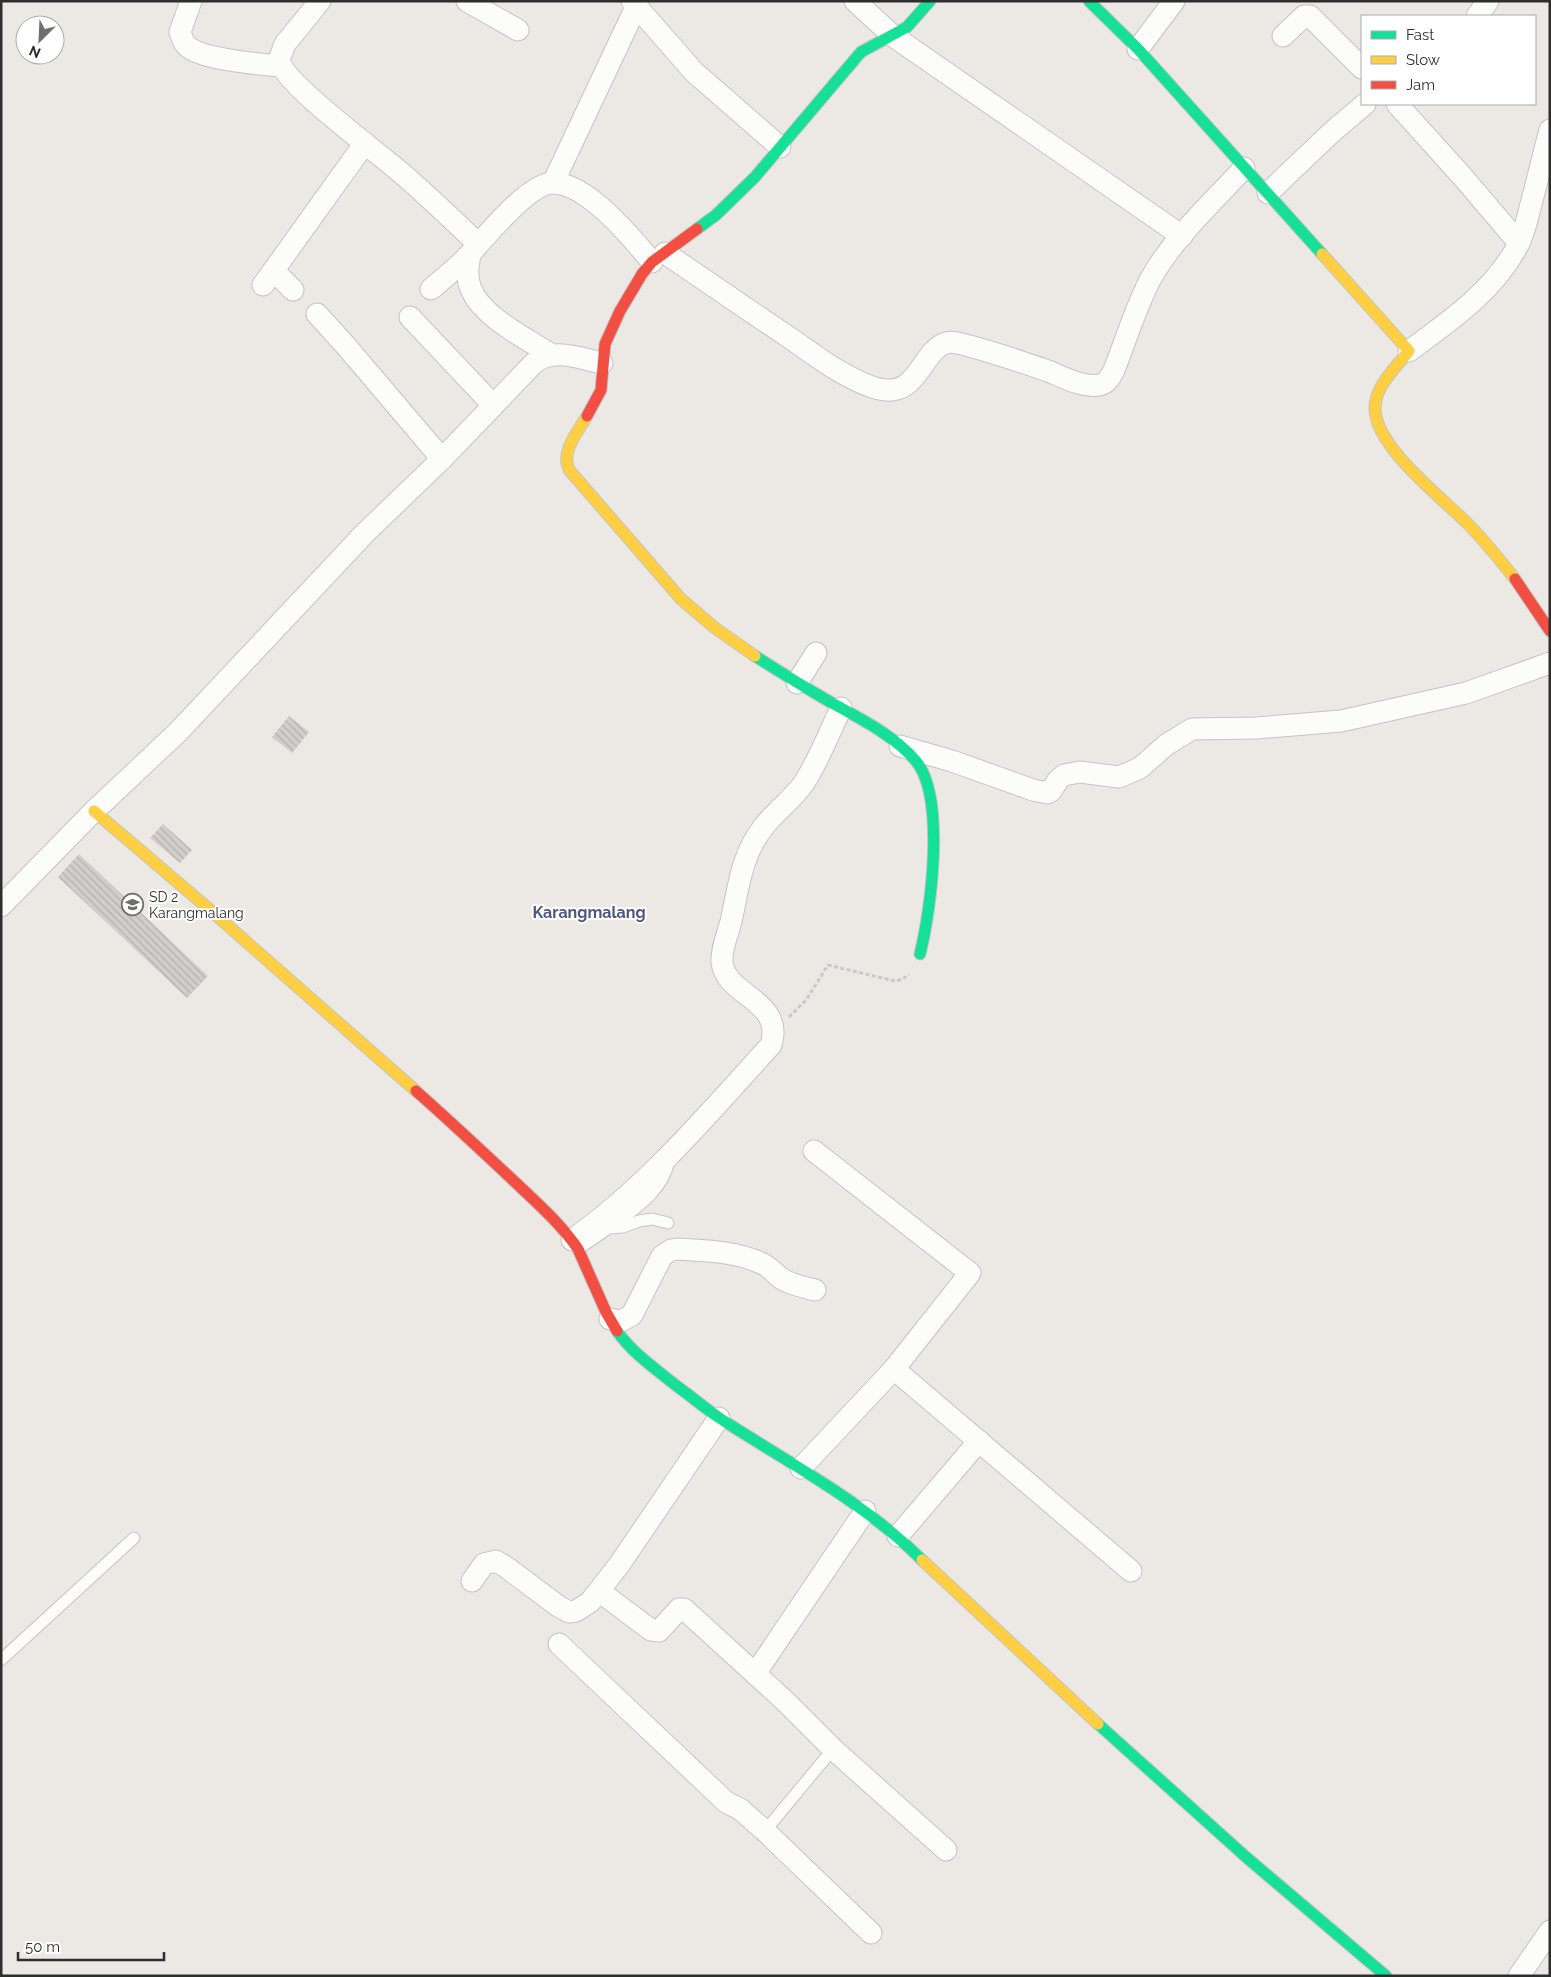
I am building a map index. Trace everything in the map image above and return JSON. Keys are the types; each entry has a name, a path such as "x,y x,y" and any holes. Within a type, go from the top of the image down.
{"street":[{"path":"191,1 180,32 188,47 197,52 214,56 281,66"},
{"path":"320,1 285,44 280,57 283,71 300,89 437,204 474,249"},
{"path":"467,1 518,30"},
{"path":"855,1 893,36 1182,236"},
{"path":"920,954 934,871 931,806 928,785 924,772 917,761 899,746 841,708 797,683 719,630 680,598 665,583 566,465 565,460 567,452 601,390 602,363 606,344 620,311 642,274 658,258 697,231 755,177 861,52 879,40 893,36 908,26 930,1"},
{"path":"1089,1 1138,49 1409,351"},
{"path":"1138,49 1174,1"},
{"path":"1478,15 1488,1"},
{"path":"553,183 634,4 694,72 780,147"},
{"path":"1283,36 1304,16 1310,16 1361,67"},
{"path":"1268,193 1332,132 1364,105"},
{"path":"1398,105 1519,243"},
{"path":"1550,130 1519,243 1502,269 1481,294 1459,314 1409,351 1380,390 1374,410 1378,427 1400,457 1468,524 1493,552 1522,589 1550,631"},
{"path":"293,290 268,278 366,143"},
{"path":"431,289 474,249 529,193 539,186 553,183 562,184 570,187 597,205 658,258 849,376 876,388 888,390 903,386 915,377 937,349 949,343 1001,355 1081,383 1098,385 1112,375 1151,279 1182,236 1244,168"},
{"path":"474,249 468,278 470,288 476,300 487,311 502,323 552,354 602,363"},
{"path":"317,314 442,459"},
{"path":"410,317 493,405"},
{"path":"1,906 94,811 178,732 365,533 442,459 533,364 552,354"},
{"path":"797,683 816,653"},
{"path":"899,746 952,761 1042,793 1051,791 1061,777 1080,772 1119,777 1140,768 1177,736 1192,729 1256,728 1340,721 1466,693 1550,663"},
{"path":"575,1245 670,1156 770,1045 773,1028 766,1012 735,983 725,970 722,964 723,952 732,919 740,874 747,854 765,825 795,795 808,776 841,708"},
{"path":"94,811 209,909 461,1131 538,1204 575,1245 591,1282 618,1333 648,1364 719,1418 801,1468 865,1511 898,1536 934,1572 1099,1725 1246,1857 1386,1976"},
{"path":"801,1468 894,1369 970,1273 814,1152"},
{"path":"608,1316 621,1321 632,1315 659,1260 666,1253 678,1249 736,1254 747,1257 763,1264 782,1279 794,1285 815,1290"},
{"path":"894,1369 1131,1571"},
{"path":"472,1581 484,1564 496,1561 506,1566 558,1606 569,1612 583,1607 599,1591 719,1418"},
{"path":"898,1536 979,1441"},
{"path":"754,1674 865,1511"},
{"path":"599,1591 651,1630 659,1631 680,1609 684,1609 946,1850"},
{"path":"559,1644 726,1802 740,1809 765,1831 871,1932"},
{"path":"1519,1976 1550,1931"}],"lane":[{"path":"575,1245 609,1228 649,1197 659,1186 667,1172 670,1156"},
{"path":"609,1228 623,1228 638,1221 652,1220 668,1223"},
{"path":"1,1660 134,1538"},
{"path":"765,1831 833,1748"}],"path":[{"path":"773,1028 806,1000 828,965 899,981 912,971 920,954"}],"building":[{"path":"289,716 309,732 292,753 272,737"},
{"path":"163,824 192,850 180,863 150,838"},
{"path":"79,854 208,976 187,998 58,877"}],"traffic: fast":[{"path":"697,229 716,215 755,177 861,52 907,27 930,1"},
{"path":"1089,1 1138,49 1322,254"},
{"path":"755,656 888,736 916,761 925,778 931,801 933,827 931,883 920,954"},
{"path":"617,1331 645,1361 704,1407 851,1501 922,1560"},
{"path":"1098,1724 1246,1857 1386,1976"}],"traffic: slow":[{"path":"1322,254 1409,351 1387,378 1378,393 1375,410 1378,425 1398,456 1474,530 1515,579"},
{"path":"587,416 568,450 567,464 570,471 681,599 715,628 755,656"},
{"path":"94,811 209,909 416,1091"},
{"path":"922,1560 1098,1724"}],"traffic: jam":[{"path":"587,416 601,390 605,344 620,311 642,274 652,262 697,229"},
{"path":"1515,579 1550,631"},
{"path":"416,1091 532,1198 564,1231 578,1249 606,1312 617,1331"}],"place":[{"name":"SD 2 Karangmalang","path":"133,905"}],"district":[{"name":"Karangmalang","path":"589,912"}]}
